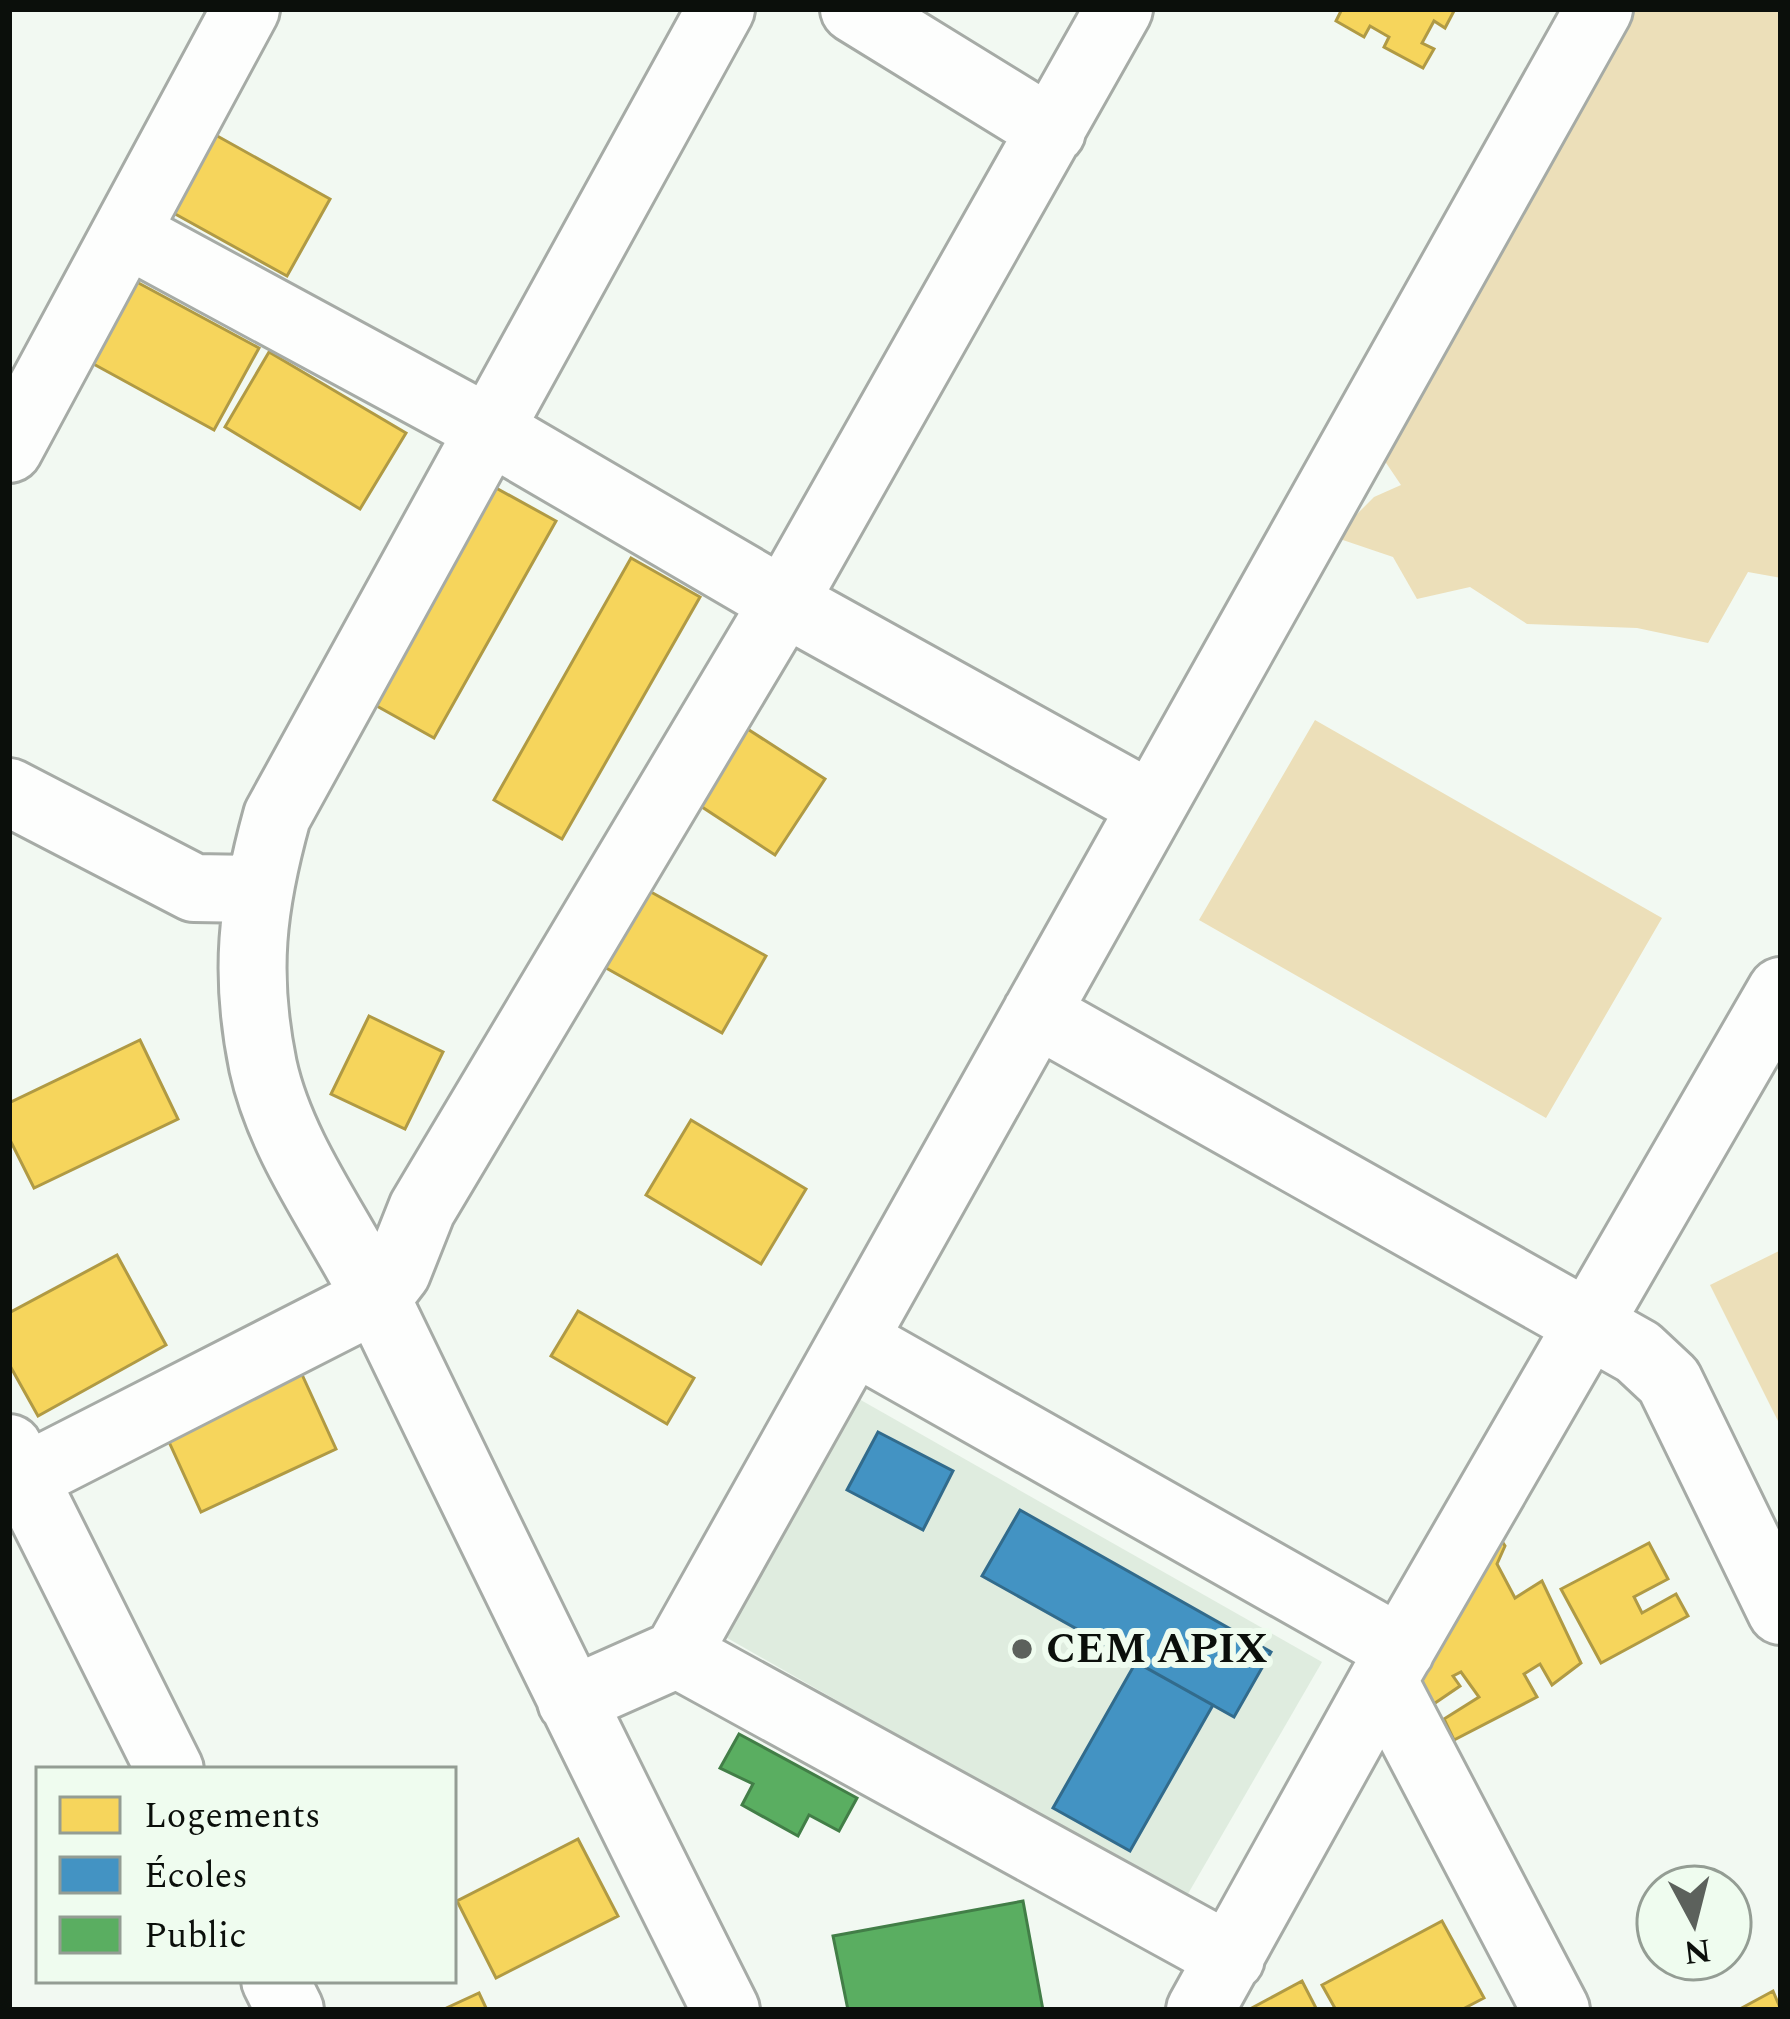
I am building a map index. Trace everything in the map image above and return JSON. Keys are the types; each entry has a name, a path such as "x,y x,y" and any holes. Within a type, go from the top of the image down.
{"street":[{"path":"9,449 247,9"},
{"path":"721,9 302,764 277,816 257,889 250,988 264,1071 287,1134 376,1298 726,2010"},
{"path":"854,9 1052,131"},
{"path":"168,1767 16,1463 376,1298 397,1271 422,1209 784,602 1119,9"},
{"path":"572,1701 677,1654 1599,9"},
{"path":"126,232 488,429 784,602 1152,806"},
{"path":"9,792 194,888 257,889"},
{"path":"677,1654 1215,1984 1392,1665 1781,991"},
{"path":"1036,1013 1639,1352 1669,1382 1781,1610"},
{"path":"853,1340 1392,1665 1556,2010"},
{"path":"276,1983 290,2010"}],"shaded area":[{"path":"1629,9 1781,9 1781,578 1748,572 1708,643 1637,628 1527,624 1470,587 1417,599 1393,557 1334,537 1374,497 1401,485 1376,448"},
{"path":"1315,720 1662,918 1546,1118 1199,920"},
{"path":"1781,1250 1781,1427 1710,1285"},
{"name":"CEM APIX","path":"859,1399 1322,1662 1185,1899 722,1635"}],"building: Logements":[{"path":"1342,9 1455,9 1445,28 1434,21 1422,43 1434,49 1423,68 1384,47 1389,37 1370,26 1364,37 1336,21"},
{"path":"203,128 330,199 287,276 159,205"},
{"path":"133,280 259,348 214,430 88,361"},
{"path":"269,352 406,433 360,509 225,427"},
{"path":"487,483 556,521 434,738 366,700"},
{"path":"631,558 700,597 562,839 494,800"},
{"path":"746,728 825,779 775,855 696,803"},
{"path":"633,882 766,956 722,1033 590,959"},
{"path":"369,1016 443,1052 405,1129 331,1094"},
{"path":"140,1040 178,1119 34,1188 9,1138 9,1103"},
{"path":"691,1120 806,1189 761,1264 646,1195"},
{"path":"117,1255 166,1345 38,1416 9,1364 9,1313"},
{"path":"578,1311 694,1378 667,1424 551,1356"},
{"path":"294,1357 336,1449 201,1512 159,1420"},
{"path":"1494,1529 1505,1546 1497,1564 1515,1598 1542,1581 1581,1663 1552,1685 1540,1664 1524,1674 1537,1697 1454,1740 1444,1719 1479,1697 1461,1672 1453,1676 1460,1686 1419,1714 1403,1675"},
{"path":"1649,1543 1668,1579 1634,1597 1642,1613 1676,1594 1688,1616 1601,1663 1561,1589"},
{"path":"578,1839 618,1916 496,1978 457,1901"},
{"path":"1442,1921 1484,1998 1461,2010 1336,2010 1322,1985"},
{"path":"1302,1981 1317,2010 1248,2010"},
{"path":"1773,1991 1781,2010 1738,2010"},
{"path":"479,1993 487,2010 442,2010"}],"building: Écoles":[{"path":"878,1432 953,1471 923,1530 847,1490"},
{"path":"1020,1510 1271,1652 1234,1717 982,1576"},
{"path":"1136,1662 1213,1705 1130,1851 1053,1808"}],"building: Public":[{"path":"739,1734 857,1798 839,1831 809,1815 798,1836 742,1805 753,1784 720,1768"},
{"path":"1023,1901 1043,2010 848,2010 833,1936"}],"place":[{"name":"CEM APIX","path":"1022,1649"}]}
